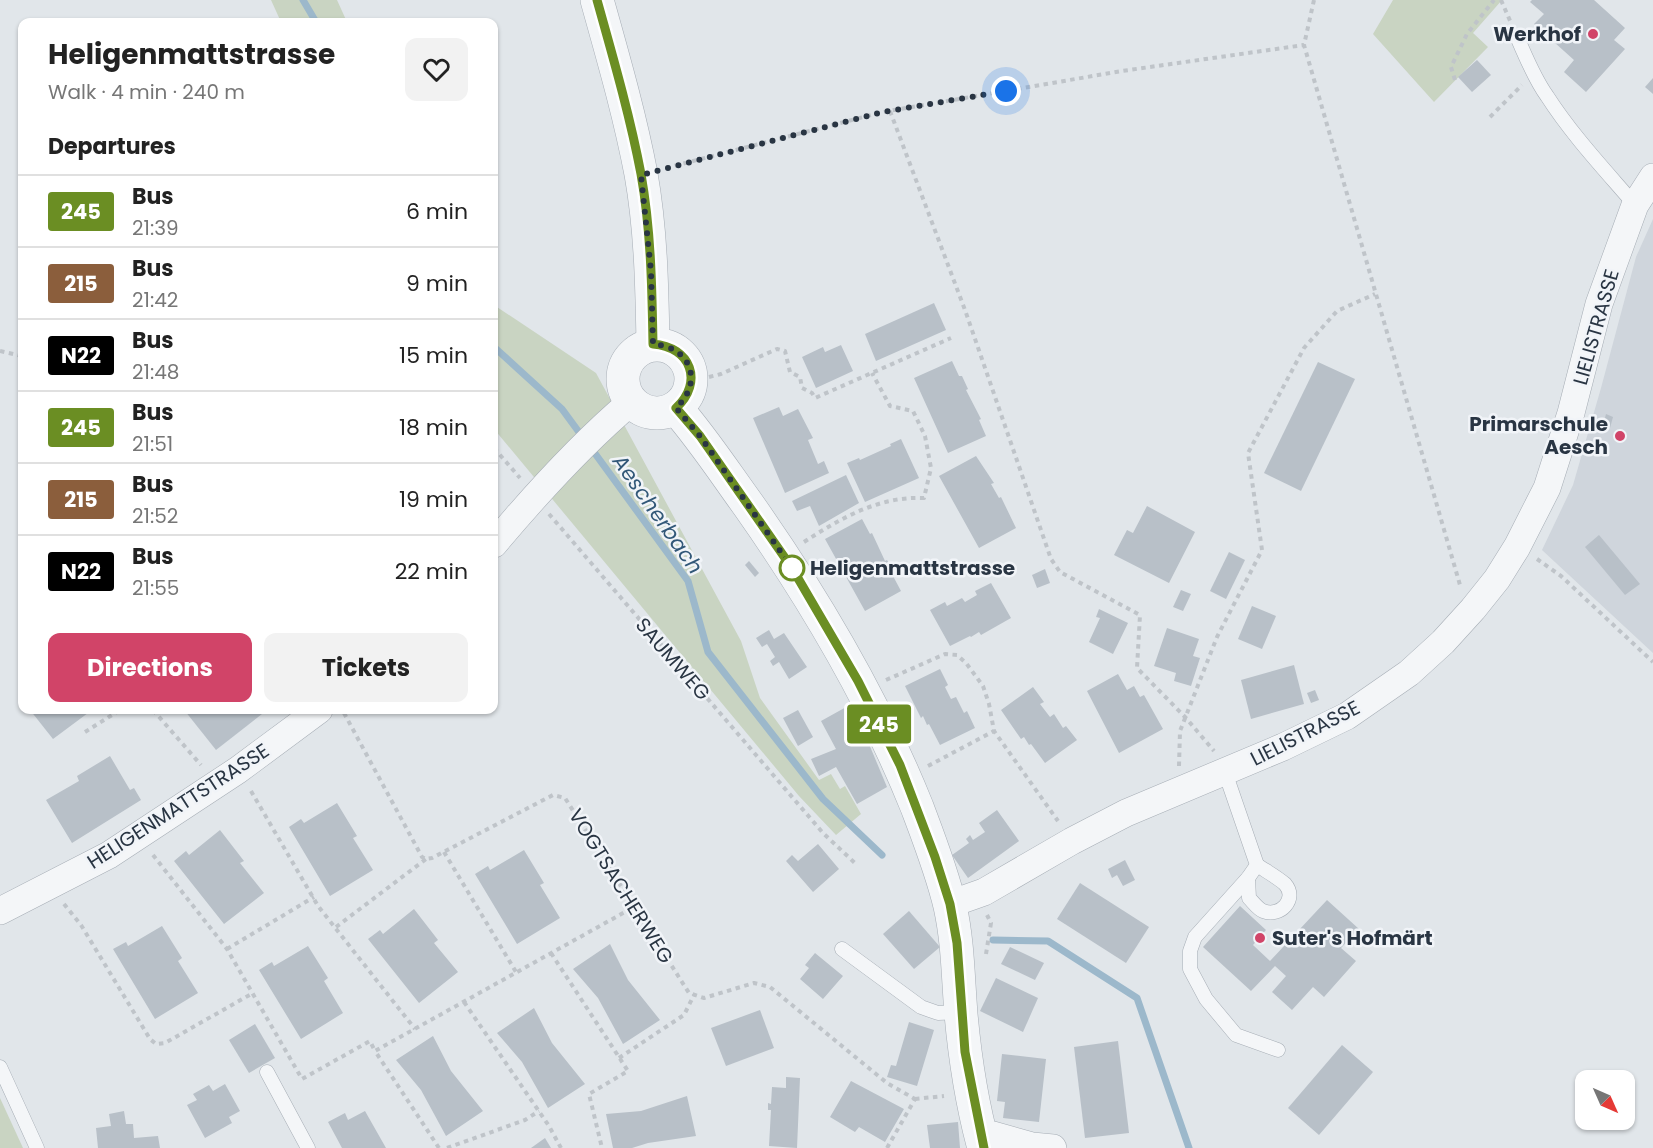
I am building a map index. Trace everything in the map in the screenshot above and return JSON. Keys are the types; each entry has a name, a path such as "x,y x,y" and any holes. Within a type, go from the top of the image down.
{"street":[{"path":"597,0 617,72 641,175 651,271 653,344"},
{"name":"LIELISTRASSE","path":"950,904 984,892 1126,813 1283,747 1347,716 1409,673 1443,642 1497,579 1517,547 1548,488 1572,413 1599,304 1635,205 1653,177"},
{"path":"653,344 665,345 676,350 690,367 692,378 685,400 676,408 657,414 638,408 631,402 625,393 623,371 634,353 653,344"},
{"path":"498,539 536,495 599,429 631,402"},
{"path":"676,408 700,436 792,568 858,681 900,765 932,848 950,904 957,943 966,1062 982,1142 993,1135 1032,1146 1053,1148"},
{"name":"HELIGENMATTSTRASSE","path":"0,911 110,855 313,714"}],"lane":[{"path":"1517,37 1547,97 1593,157 1635,205"},
{"path":"1225,772 1257,865 1284,884 1290,892 1289,902 1282,909 1272,913 1262,911 1249,898 1248,878"},
{"path":"1257,865 1195,937 1190,951 1190,969 1206,999 1236,1035 1278,1050"},
{"path":"842,949 921,1007 938,1013 961,1012"},
{"path":"0,1067 37,1148"},
{"path":"267,1072 308,1148"}],"path":[{"path":"1314,0 1304,45 1460,584 1473,609"},
{"path":"1455,80 1451,67 1467,34 1494,0"},
{"path":"1501,0 1517,37"},
{"path":"641,175 890,111 1122,71 1304,45"},
{"path":"1490,117 1513,93"},
{"path":"890,111 965,310 1051,559 1060,572 1140,615 1137,668 1186,718 1215,753 1225,772"},
{"path":"1179,790 1180,731 1217,637 1262,550 1248,453 1304,348 1338,311 1375,294"},
{"path":"710,376 721,375 777,349 785,351 790,372 800,377 802,388 812,393 815,398 951,338"},
{"path":"0,351 18,355"},
{"path":"801,544 834,523 881,502 907,497 924,498 931,468 925,436 913,411 890,406 872,373"},
{"name":"SAUMWEG","path":"498,452 823,833 857,865"},
{"path":"1530,555 1561,576 1653,662"},
{"path":"884,681 945,654 957,655 983,686 994,731 1072,841"},
{"path":"85,732 114,714"},
{"path":"157,714 217,783"},
{"path":"344,714 422,857 426,859"},
{"path":"925,768 994,731"},
{"path":"250,790 314,897 416,1029"},
{"name":"VOGTSACHERWEG","path":"336,927 426,859 444,852 553,795 565,798 689,993 694,995"},
{"path":"147,847 227,949 302,1079 370,1041 439,1148"},
{"path":"444,852 516,972"},
{"path":"227,949 314,897"},
{"path":"58,898 81,925 150,1039 156,1044 165,1043 253,993"},
{"path":"375,1052 634,907"},
{"path":"984,958 991,923"},
{"path":"551,953 628,1071 589,1094 602,1148"},
{"path":"619,1058 684,1016 694,995 704,998 754,982 770,987 887,1083 915,1099 888,1148"},
{"path":"464,1002 539,1111 561,1148"},
{"path":"447,1148 525,1120 539,1111"}],"shaded area":[{"name":"Primarschule Aesch","path":"1653,219 1653,653 1542,550 1573,485 1636,257"}],"green space":[{"path":"271,0 337,0 345,18 279,18"},
{"path":"1393,0 1502,0 1473,33 1488,47 1434,102 1373,34"},
{"path":"498,308 596,373 741,641 760,698 819,780 831,774 840,789 845,786 861,814 836,835 799,796 498,434"},
{"path":"0,1098 23,1148 0,1148"}],"building":[{"path":"1532,0 1594,0 1625,28 1614,40 1625,49 1586,92 1564,72 1574,60 1534,24 1544,14 1530,2"},
{"path":"1477,60 1491,75 1472,92 1458,77"},
{"path":"1653,78 1653,94 1645,87"},
{"path":"934,303 946,330 876,361 865,334"},
{"path":"841,345 853,371 816,388 802,357 823,347 825,352"},
{"path":"952,361 968,389 966,390 981,419 979,420 986,436 948,453 914,378"},
{"path":"1318,362 1355,379 1301,491 1264,473"},
{"path":"779,407 783,416 798,409 813,438 808,440 818,464 824,461 829,473 785,493 753,418"},
{"path":"1606,414 1613,417 1610,428 1603,426"},
{"path":"901,439 919,478 865,502 847,463 859,458 860,460"},
{"path":"976,456 994,483 991,484 999,498 1001,497 1016,528 979,548 939,476"},
{"path":"846,475 859,503 819,526 810,506 797,511 792,501"},
{"path":"1147,506 1195,532 1169,583 1114,555 1127,530 1133,533"},
{"path":"862,519 870,534 872,533 885,561 887,560 895,574 893,576 901,591 865,611 825,539"},
{"path":"1599,535 1640,584 1625,595 1585,547"},
{"path":"1229,552 1245,560 1226,599 1210,591"},
{"path":"749,561 759,573 755,577 745,565"},
{"path":"1045,569 1050,583 1037,588 1032,575"},
{"path":"991,583 1011,618 981,635 979,632 950,646 930,610 945,602 947,606 962,598 965,602 977,595 975,591"},
{"path":"1181,590 1191,594 1183,611 1173,607"},
{"path":"1252,606 1276,616 1262,649 1238,639"},
{"path":"1099,609 1128,623 1113,654 1089,642 1100,618 1096,617"},
{"path":"1167,628 1199,639 1193,656 1200,658 1191,686 1174,681 1176,673 1154,666"},
{"path":"769,630 774,639 784,633 807,667 789,679 779,662 773,666 770,661 775,657 767,644 762,647 756,638"},
{"path":"1294,665 1304,704 1251,719 1241,680"},
{"path":"940,669 948,685 945,687 951,699 956,697 964,713 967,711 975,728 940,745 929,724 927,725 923,716 921,718 905,686"},
{"path":"1118,674 1127,690 1134,686 1140,697 1144,695 1163,729 1119,753 1087,691"},
{"path":"1033,687 1044,702 1040,704 1050,717 1054,714 1063,728 1066,726 1077,740 1045,763 1024,737 1021,739 1001,710"},
{"path":"1315,690 1319,700 1311,703 1307,693"},
{"path":"848,706 869,744 887,787 857,804 836,767 819,776 811,759 836,749 821,721"},
{"path":"798,710 813,737 798,746 783,718"},
{"path":"33,714 87,714 53,739"},
{"path":"187,714 262,714 216,750"},
{"path":"110,756 130,790 134,788 141,800 72,843 46,800 79,781 77,776"},
{"path":"337,803 357,836 353,838 373,870 330,896 289,827 301,819 304,823"},
{"path":"997,810 1019,841 968,878 952,855 969,843 966,839 970,835 973,840 985,832 979,823"},
{"path":"220,830 244,861 240,863 264,893 224,924 174,861 186,851 189,855"},
{"path":"818,844 839,869 813,892 786,861 792,855 798,861"},
{"path":"524,850 544,883 540,885 560,918 517,944 475,874 488,866 490,870"},
{"path":"1125,860 1135,880 1123,886 1117,875 1112,878 1108,869"},
{"path":"1080,883 1149,927 1126,963 1057,919"},
{"path":"1327,900 1359,929 1341,948 1356,961 1324,997 1313,987 1292,1010 1272,992 1286,976 1275,966 1251,991 1203,947 1240,906 1266,930 1253,945 1270,961"},
{"path":"414,909 438,940 434,943 458,972 419,1003 368,939 380,930 383,934"},
{"path":"909,911 940,947 914,969 883,934"},
{"path":"162,926 182,958 178,961 198,993 155,1019 113,949 126,942 128,946"},
{"path":"610,944 628,980 660,1020 623,1044 598,998 573,969"},
{"path":"308,946 328,978 324,981 343,1013 301,1039 259,970 272,962 274,966"},
{"path":"1010,947 1044,963 1035,980 1001,964"},
{"path":"815,953 843,976 823,999 800,979 809,968 805,965"},
{"path":"996,978 1038,998 1023,1032 980,1011"},
{"path":"534,1008 552,1043 585,1084 548,1108 522,1062 497,1033"},
{"path":"760,1010 774,1048 726,1066 711,1028"},
{"path":"909,1022 934,1030 917,1086 887,1077 891,1065 896,1066"},
{"path":"255,1024 275,1058 249,1073 229,1040"},
{"path":"433,1036 451,1071 483,1111 446,1136 421,1090 396,1060"},
{"path":"1118,1041 1129,1133 1085,1138 1074,1047"},
{"path":"1342,1045 1373,1072 1319,1135 1288,1108"},
{"path":"1002,1054 1046,1059 1039,1122 1003,1118 1005,1102 997,1101"},
{"path":"786,1077 800,1078 797,1148 769,1146 771,1110 768,1110 768,1103 771,1104 772,1087 786,1088"},
{"path":"851,1081 904,1109 885,1142 859,1127 855,1132 830,1117"},
{"path":"225,1084 240,1111 229,1117 232,1123 205,1138 187,1105 197,1100 193,1094 209,1085 213,1091"},
{"path":"687,1096 696,1136 648,1143 632,1148 613,1148 606,1114 641,1111"},
{"path":"124,1111 126,1124 133,1124 134,1138 158,1136 160,1148 98,1148 96,1128 111,1126 109,1114"},
{"path":"365,1111 386,1148 342,1148 328,1122 345,1113 348,1120"},
{"path":"958,1122 960,1148 930,1148 927,1125"},
{"path":"545,1138 551,1148 531,1148"}],"waterway":[{"name":"Aescherbach","path":"303,0 314,18"},
{"name":"Aescherbach","path":"498,351 562,409 584,439"},
{"name":"Aescherbach","path":"591,448 688,581 708,652 823,799 882,855"},
{"name":"Aescherbach","path":"993,940 1048,941 1137,998 1189,1148"}],"bus line":[{"name":"245","path":"597,0 617,72 641,175 651,271 653,344 665,345 676,350 690,367 692,378 690,390 685,400 676,408 700,436 792,568 858,681 900,765 950,904 957,943 965,1052 971,1092 984,1148"}],"place":[{"name":"Werkhof","path":"1593,34"},
{"name":"Primarschule Aesch","path":"1620,436"},
{"name":"Heligenmattstrasse","path":"792,568"},
{"name":"Suter's Hofmärt","path":"1260,938"}],"route":[{"path":"792,568 700,436 676,408 685,400 692,378 690,367 676,350 665,345 653,344 651,271 641,175 883,112 1006,91"}]}
